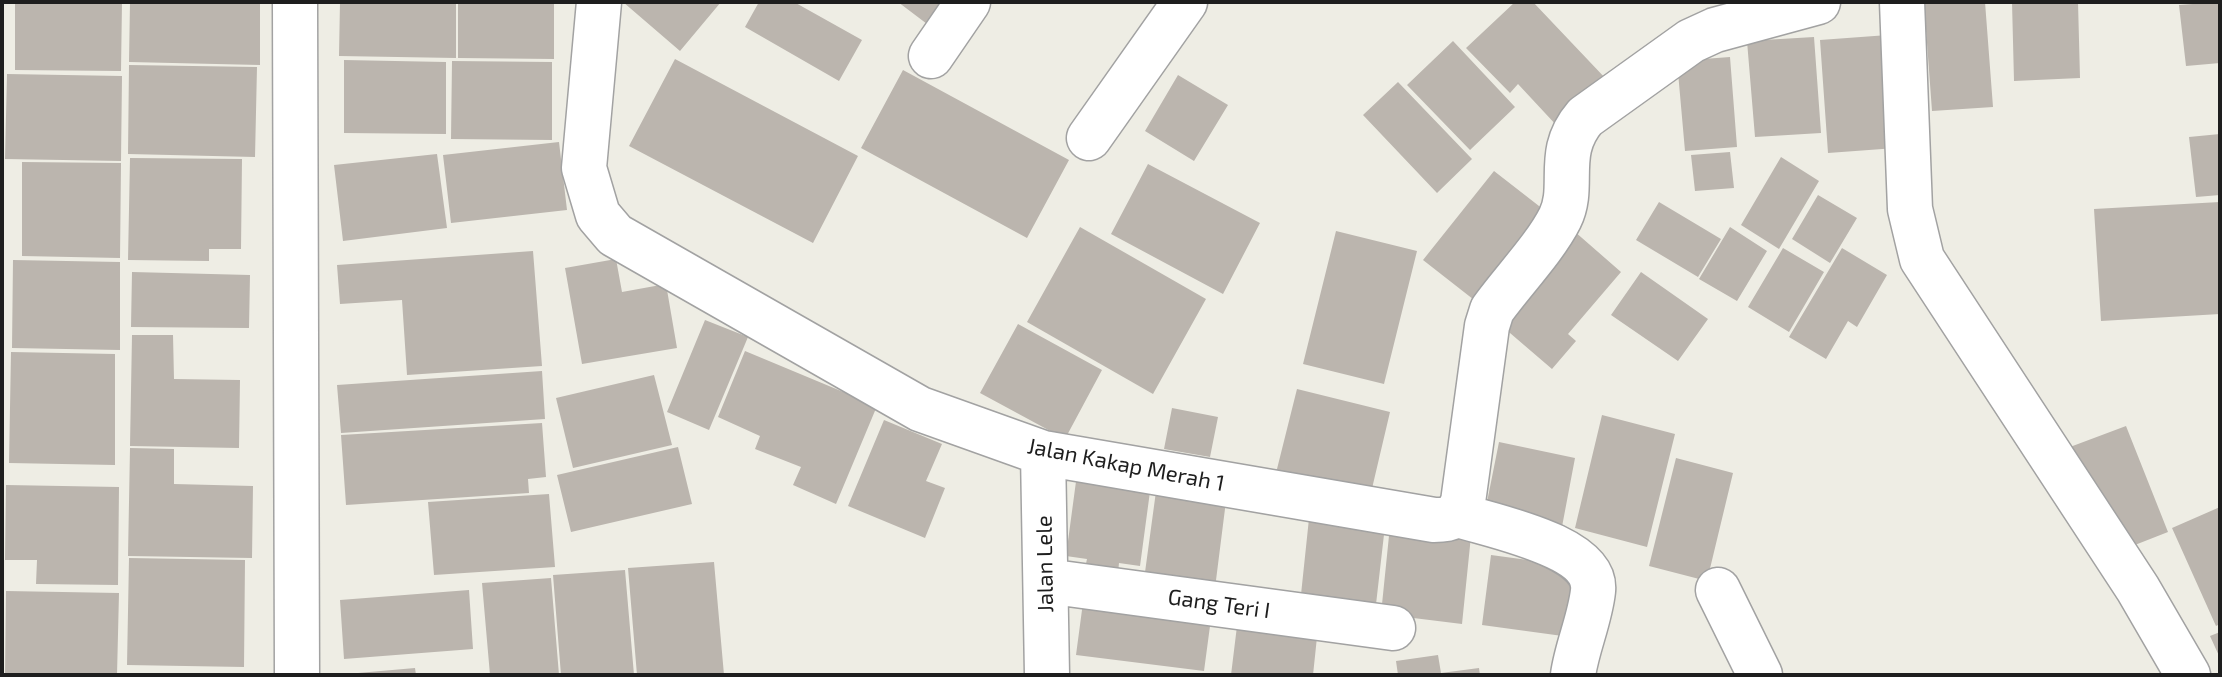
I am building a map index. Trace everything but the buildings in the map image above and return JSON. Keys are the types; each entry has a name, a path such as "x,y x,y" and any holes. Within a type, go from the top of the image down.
{"street":[{"path":"295,2 297,675"},
{"name":"Jalan Kakap Merah 1","path":"599,2 584,168 598,215 615,235 920,409 1043,453 1434,520 1450,520 1458,515"},
{"path":"931,56 968,2"},
{"path":"1089,138 1185,2"},
{"path":"1573,675 1593,590 1588,568 1570,552 1458,515 1463,502 1492,310 1561,217 1569,142 1585,117 1691,41 1715,30 1818,2"},
{"path":"1902,2 1910,209 1922,259 1937,287 2138,589 2188,675"},
{"name":"Jalan Lele","path":"1043,453 1047,675"},
{"name":"Gang Teri I","path":"1046,581 1393,628"},
{"path":"1718,590 1760,675"}]}
